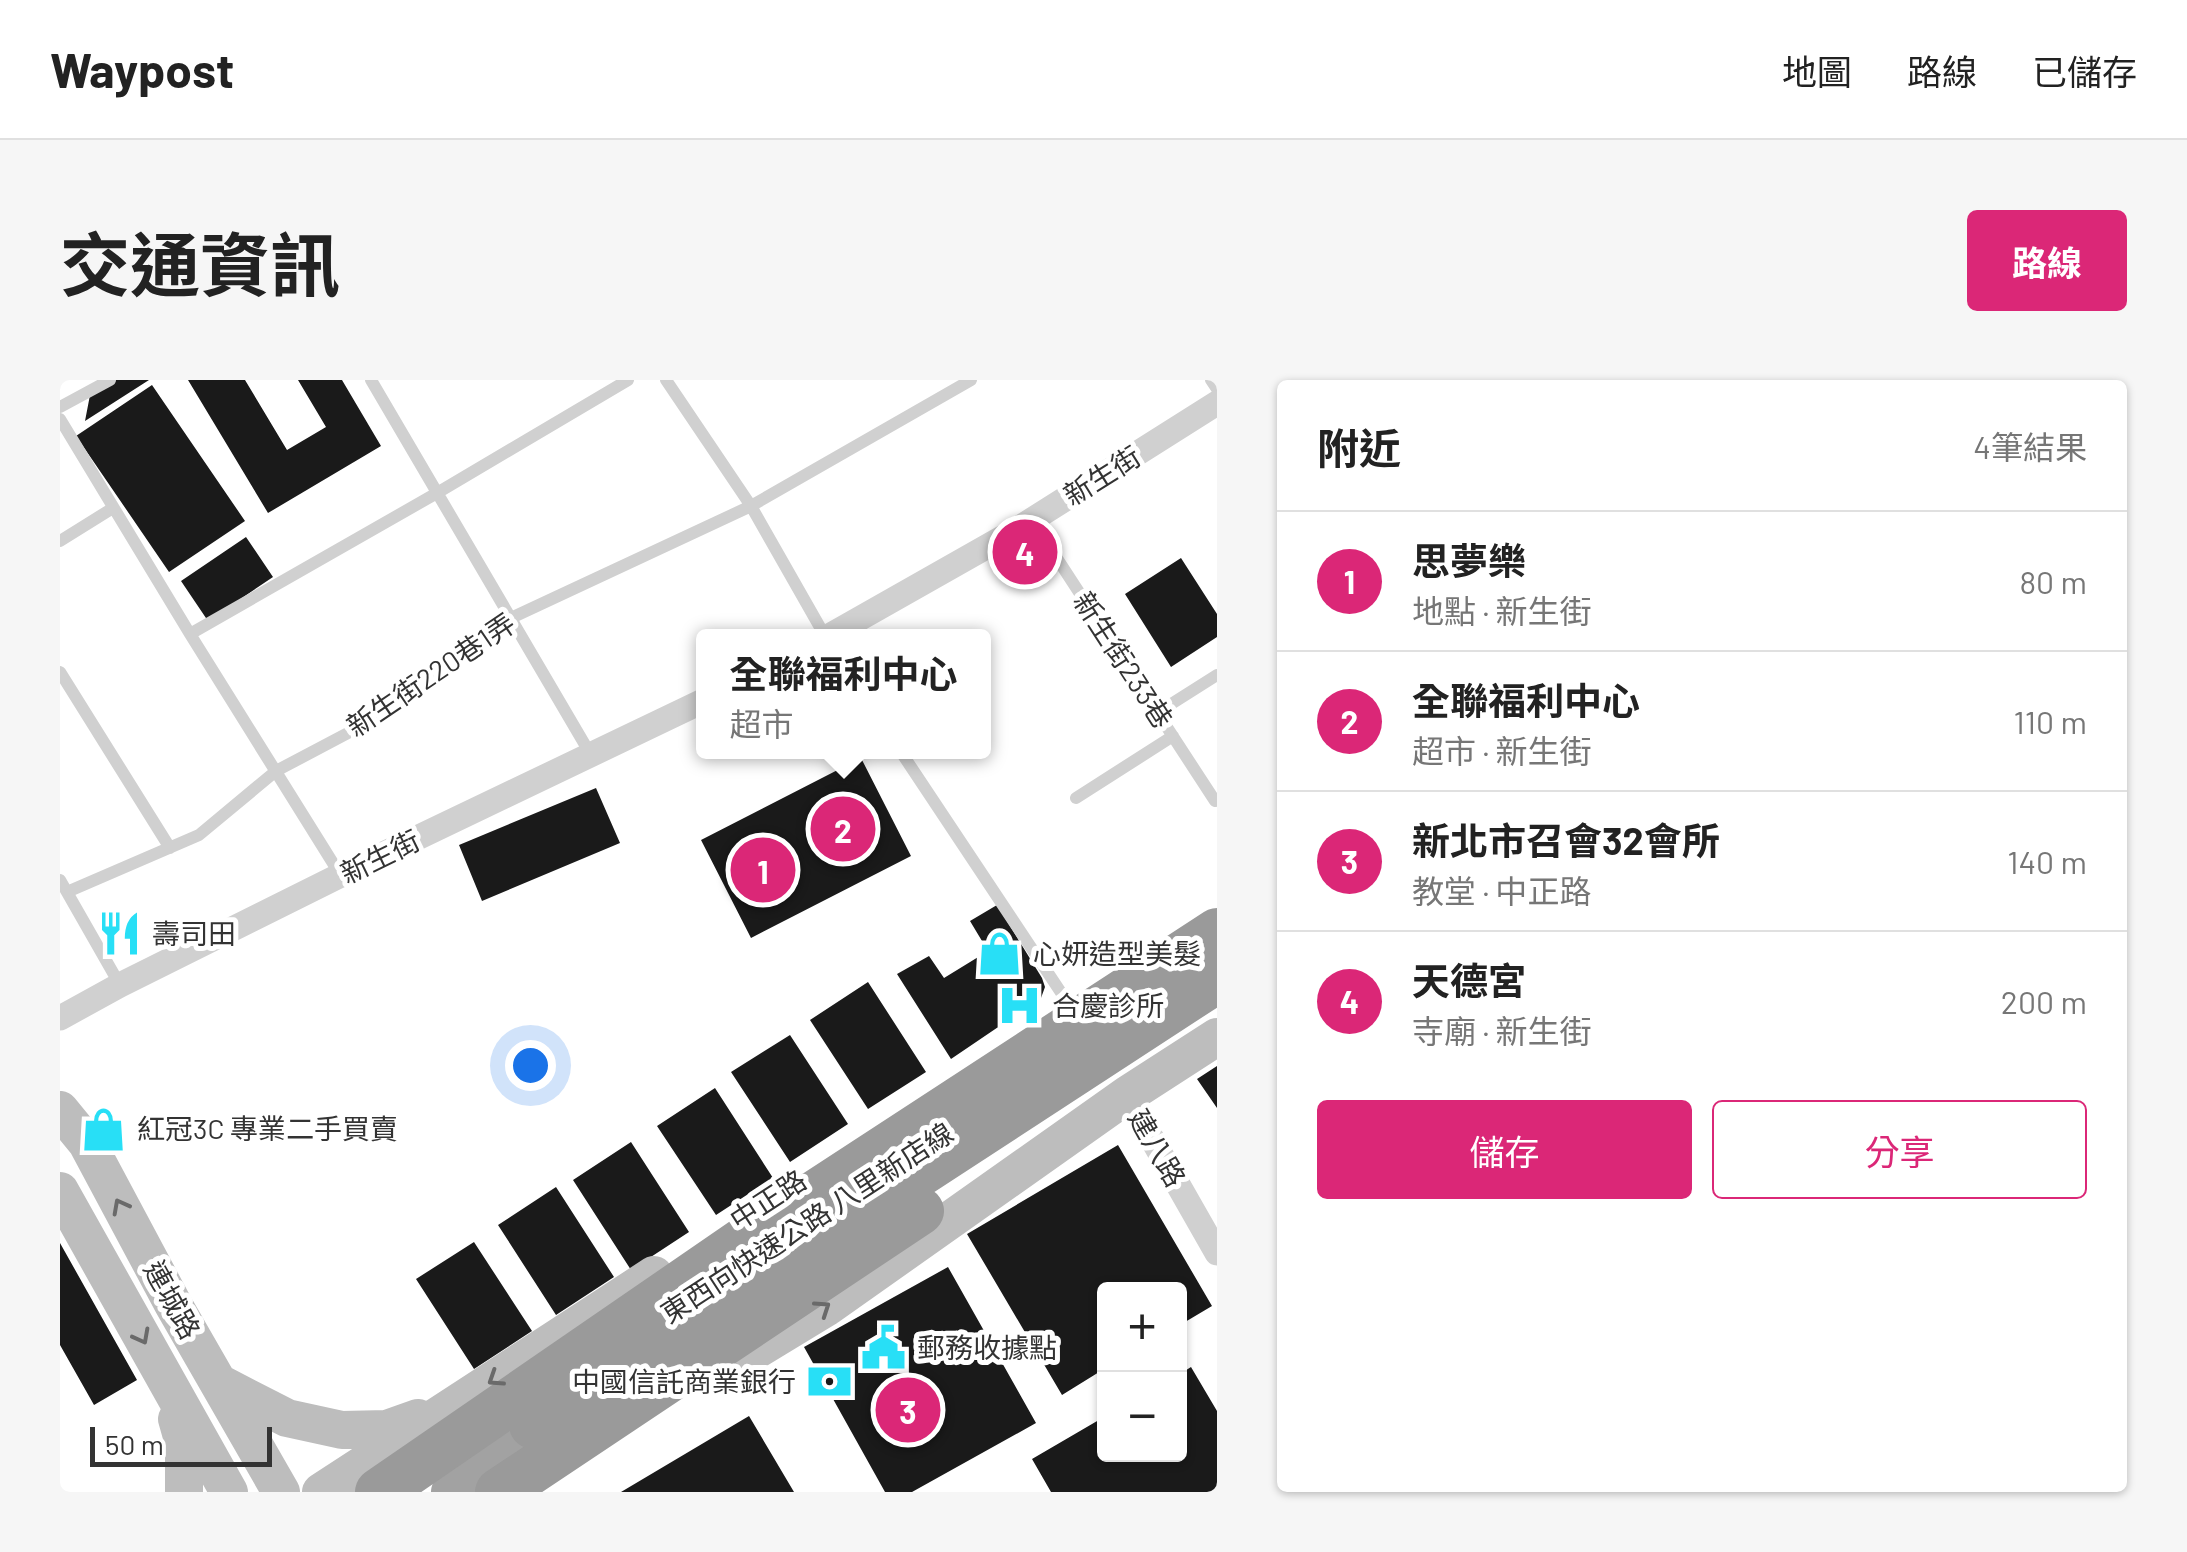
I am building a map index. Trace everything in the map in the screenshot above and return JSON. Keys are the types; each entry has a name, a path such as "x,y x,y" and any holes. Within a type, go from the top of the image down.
{"highway":[{"path":"370,1481 1217,932"},
{"name":"東西向快速公路 八里新店線","path":"399,1492 846,1196 1217,958"},
{"path":"430,1492 1217,979"},
{"name":"東西向快速公路 八里新店線","path":"452,1492 1217,990"},
{"path":"499,1492 1217,1018"}],"main road":[{"name":"中正路","path":"322,1492 370,1481 458,1404 1217,910"},
{"path":"535,1492 827,1306 1217,1037"},
{"name":"連城路","path":"60,1110 87,1143 280,1492"},
{"name":"連城路","path":"60,1191 229,1492"},
{"path":"164,1378 184,1444 184,1492"},
{"path":"219,1383 287,1418 342,1430 387,1429 458,1404"}],"street":[{"name":"新生街","path":"839,629 1032,520 1217,403"},
{"name":"新生街","path":"60,1018 120,985 696,705"},
{"name":"建八路","path":"1128,1095 1217,1253"}],"lane":[{"path":"60,407 110,380"},
{"path":"371,380 591,755"},
{"path":"190,634 628,380"},
{"path":"666,380 752,506 823,629"},
{"name":"新生街220巷1弄","path":"64,886 199,836 276,771 365,724 512,618 752,506 970,380"},
{"path":"1212,380 1217,389"},
{"path":"60,419 342,876"},
{"path":"60,541 114,508"},
{"name":"新生街233巷","path":"1032,520 1216,800"},
{"path":"60,672 170,848"},
{"path":"1157,713 1217,675"},
{"path":"1076,798 1172,736"},
{"path":"907,759 1070,1006"},
{"path":"64,886 120,985"}],"building":[{"path":"114,380 149,380 85,421 90,395"},
{"path":"188,380 245,380 287,450 326,427 298,380 342,380 381,446 268,513"},
{"path":"152,385 245,521 169,572 76,436"},
{"path":"246,537 273,577 208,621 181,581"},
{"path":"1181,558 1217,614 1217,637 1171,667 1125,594"},
{"path":"862,759 911,856 751,938 701,840"},
{"path":"596,788 620,843 482,901 459,845"},
{"path":"997,905 1045,987 1041,998 951,1059 897,974 929,956 944,978 988,951 970,921"},
{"path":"868,982 926,1072 868,1109 810,1020"},
{"path":"790,1035 848,1124 790,1162 731,1072"},
{"path":"1217,1066 1217,1108 1197,1079"},
{"path":"715,1088 773,1178 716,1215 657,1126"},
{"path":"631,1142 689,1232 631,1270 573,1180"},
{"path":"1118,1145 1212,1306 1187,1321 1187,1282 1097,1282 1097,1373 1062,1395 967,1234"},
{"path":"556,1187 614,1277 556,1315 498,1225"},
{"path":"474,1242 532,1331 474,1369 416,1279"},
{"path":"60,1243 137,1380 94,1405 60,1345"},
{"path":"948,1267 1036,1423 912,1492 885,1492 804,1347"},
{"path":"1191,1367 1217,1411 1217,1492 1051,1492 1032,1459 1097,1421 1097,1462 1187,1462 1187,1370"},
{"path":"749,1416 794,1492 621,1492"}],"place":[{"name":"天德宮","path":"1025,552"},
{"name":"全聯福利中心","path":"843,829"},
{"name":"思夢樂","path":"763,870"},
{"name":"壽司田","path":"119,934"},
{"name":"心妍造型美髮","path":"1000,954"},
{"name":"合慶診所","path":"1019,1006"},
{"name":"紅冠3C 專業二手買賣","path":"104,1129"},
{"name":"郵務收據點","path":"884,1348"},
{"name":"中國信託商業銀行","path":"829,1382"},
{"name":"新北市召會32會所","path":"908,1410"}]}
